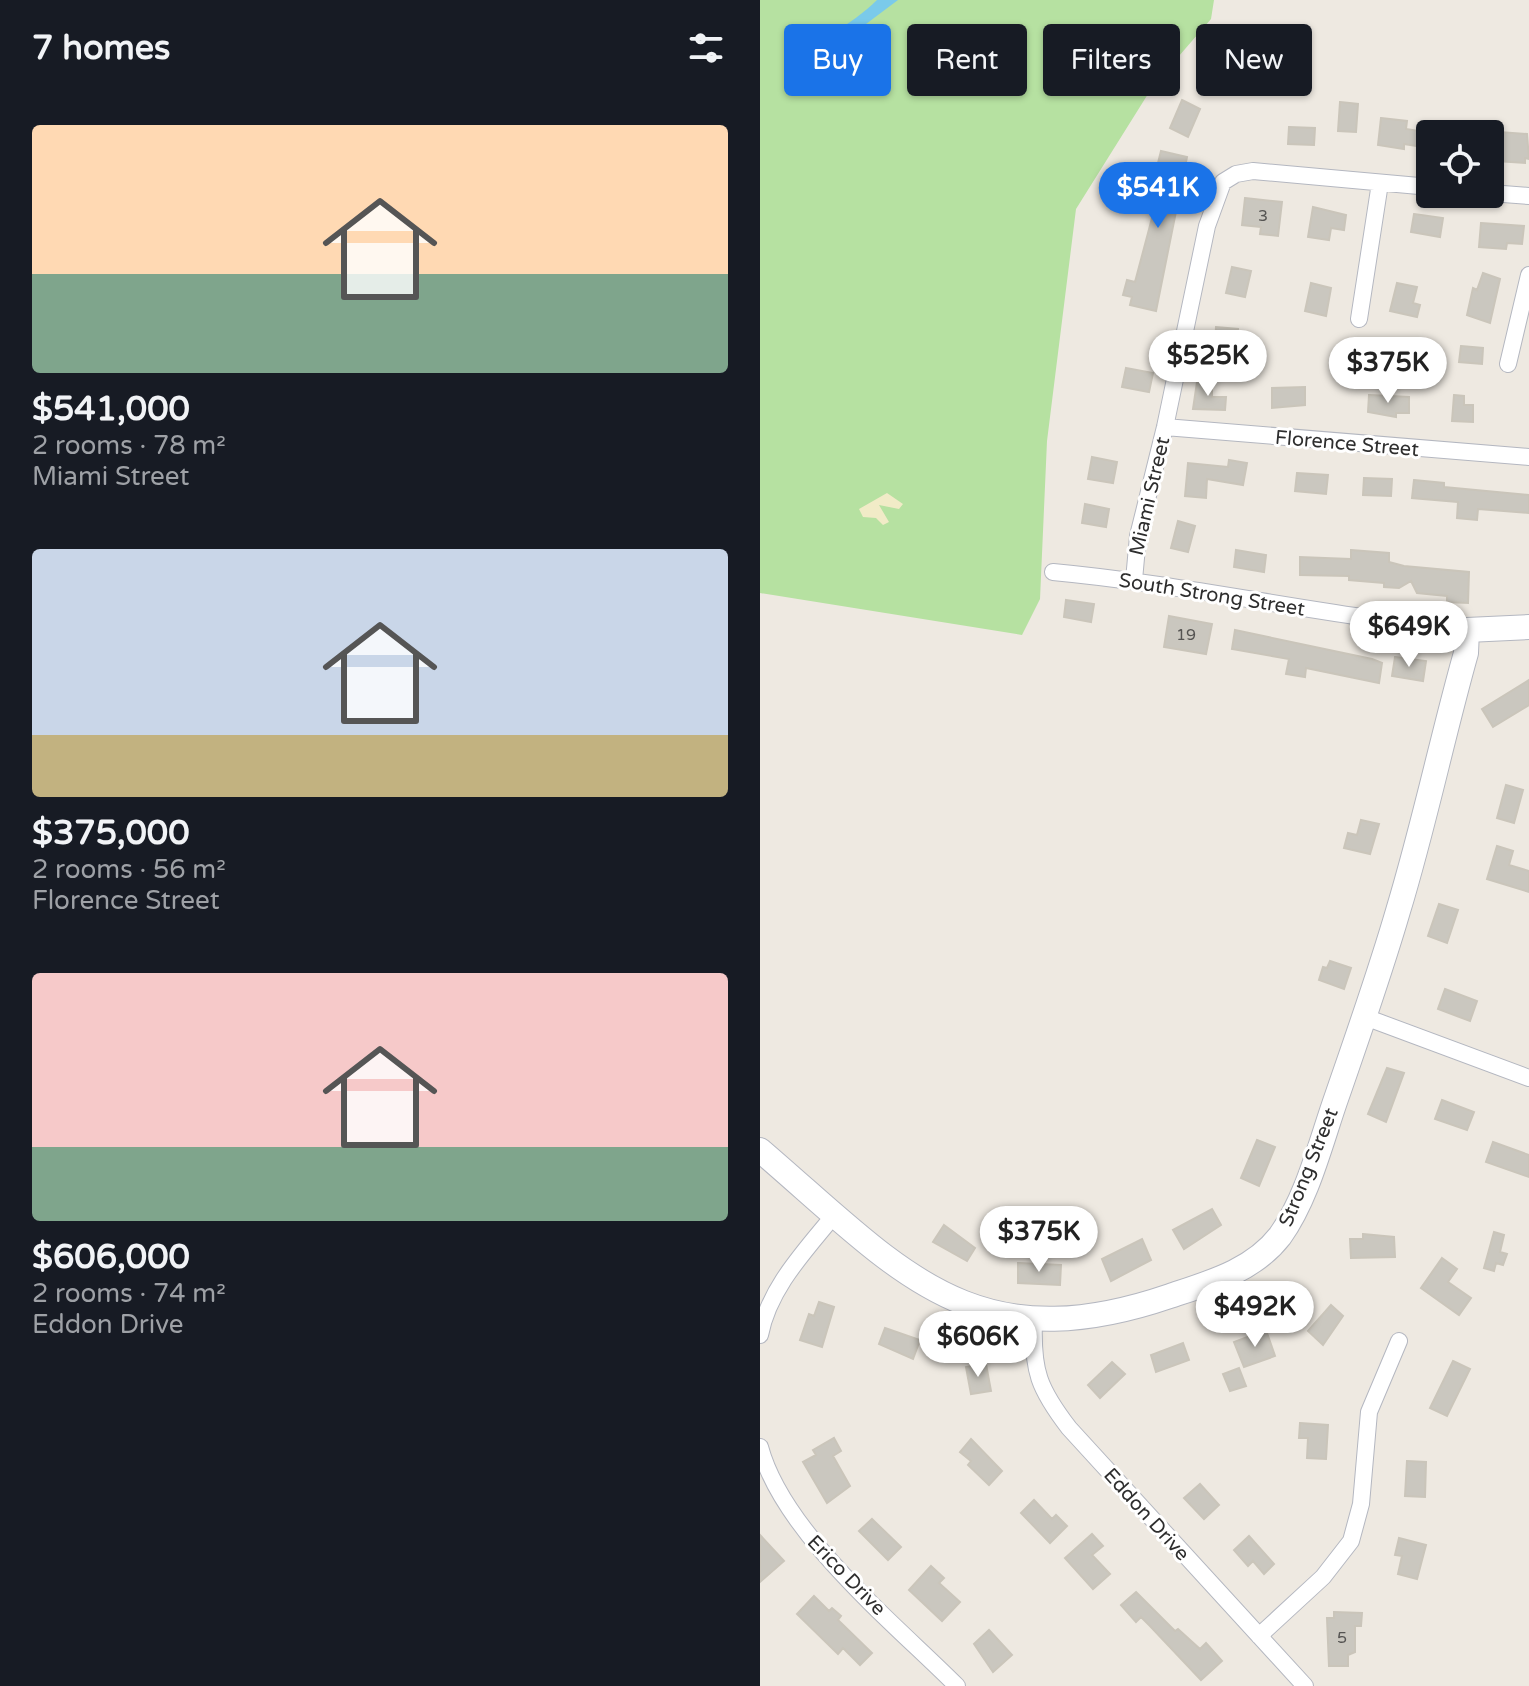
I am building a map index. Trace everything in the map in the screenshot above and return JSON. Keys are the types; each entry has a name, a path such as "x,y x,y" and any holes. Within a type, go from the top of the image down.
{"street":[{"name":"Miami Street","path":"1134,580 1138,536 1216,196 1223,182 1236,174 1271,171 1416,186"},
{"path":"1359,319 1380,183"},
{"path":"1504,194 1529,196"},
{"path":"1508,364 1529,275"},
{"name":"Florence Street","path":"1165,427 1529,457"},
{"name":"South Strong Street","path":"1053,572 1134,580 1304,609 1467,630"},
{"path":"1467,630 1529,627"},
{"name":"Strong Street","path":"760,1150 897,1265 934,1290 984,1311 1034,1321 1084,1319 1131,1308 1222,1278 1260,1257 1279,1237 1296,1206 1365,1017 1409,871 1466,653 1467,630"},
{"path":"1365,1017 1529,1078"},
{"path":"761,1324 789,1272 835,1214"},
{"name":"Eddon Drive","path":"1034,1321 1034,1366 1049,1402 1069,1428 1305,1686"},
{"path":"1259,1636 1323,1577 1351,1541 1361,1504 1369,1412 1399,1341"},
{"name":"Erico Drive","path":"760,1447 772,1483 797,1523 957,1686"}],"green space":[{"path":"760,0 1214,0 1211,19 1207,24 1196,24 1196,36 1180,55 1180,24 1043,24 1043,96 1147,96 1076,209 1047,441 1040,599 1022,635 760,593"}],"sand":[{"path":"887,493 903,504 899,509 879,505 889,522 883,525 876,518 863,517 859,509"}],"water":[{"path":"877,0 898,0 866,24 847,24"}],"building":[{"path":"1182,100 1200,109 1188,137 1170,128"},
{"path":"1340,102 1358,104 1356,132 1338,131"},
{"path":"1381,118 1407,121 1406,129 1416,131 1416,146 1404,144 1404,149 1378,145"},
{"path":"1289,127 1315,128 1314,145 1288,144"},
{"path":"1504,132 1527,134 1529,159 1525,158 1525,163 1504,162"},
{"path":"1161,151 1187,157 1156,311 1130,305 1132,297 1123,295 1127,280 1135,282 1156,203 1137,199 1141,181 1153,183"},
{"path":"1245,198 1282,202 1278,236 1260,234 1261,227 1242,225"},
{"path":"1313,207 1346,215 1344,230 1331,228 1329,240 1308,237"},
{"path":"1414,214 1443,218 1440,237 1411,232"},
{"path":"1481,223 1524,226 1522,244 1507,243 1506,249 1479,247"},
{"path":"1232,267 1251,271 1245,297 1226,293"},
{"path":"1483,273 1500,279 1490,323 1467,315 1473,288 1477,290"},
{"path":"1311,283 1331,288 1326,316 1305,311"},
{"path":"1397,283 1417,287 1413,303 1420,305 1417,317 1390,311"},
{"path":"1216,327 1238,329 1235,363 1214,361"},
{"path":"1461,346 1483,348 1482,364 1459,362"},
{"path":"1126,368 1153,373 1149,392 1122,387"},
{"path":"1197,382 1212,383 1212,397 1226,397 1225,410 1193,409"},
{"path":"1305,387 1305,405 1272,408 1272,388"},
{"path":"1369,395 1409,397 1409,413 1396,413 1396,417 1368,412"},
{"path":"1454,395 1464,396 1464,405 1473,405 1473,422 1452,421"},
{"path":"1092,457 1117,462 1113,483 1088,479"},
{"path":"1229,460 1247,463 1243,485 1207,479 1206,498 1185,496 1188,463 1228,467"},
{"path":"1297,473 1328,475 1326,494 1295,491"},
{"path":"1364,478 1392,479 1391,496 1363,495"},
{"path":"1414,480 1444,483 1444,487 1529,495 1529,513 1478,509 1477,520 1457,518 1458,502 1412,498"},
{"path":"1085,504 1109,509 1106,527 1082,523"},
{"path":"1178,521 1195,526 1188,552 1171,548"},
{"path":"1236,550 1266,555 1264,572 1234,567"},
{"path":"1351,550 1389,553 1389,562 1404,566 1469,572 1468,603 1447,602 1447,596 1417,593 1411,581 1399,588 1384,587 1384,583 1349,580 1349,576 1300,575 1300,557 1351,559"},
{"path":"1066,600 1094,604 1091,622 1064,617"},
{"path":"1169,616 1212,624 1206,654 1164,647"},
{"path":"1235,630 1372,659 1382,663 1379,683 1306,668 1305,677 1286,674 1289,659 1232,649"},
{"path":"1395,657 1426,661 1423,681 1392,676"},
{"path":"1529,680 1529,705 1493,727 1482,709"},
{"path":"1506,785 1523,790 1514,823 1497,818"},
{"path":"1361,820 1379,824 1370,854 1344,848 1348,833 1357,835"},
{"path":"1497,846 1513,851 1509,865 1529,871 1529,892 1487,879"},
{"path":"1439,904 1458,910 1447,943 1428,936"},
{"path":"1330,961 1351,968 1344,989 1319,980 1323,967 1327,968"},
{"path":"1445,989 1477,1001 1470,1021 1438,1009"},
{"path":"1387,1068 1404,1073 1386,1122 1368,1114"},
{"path":"1442,1100 1474,1112 1467,1130 1435,1119"},
{"path":"1257,1140 1275,1147 1259,1186 1241,1178"},
{"path":"1493,1142 1529,1155 1529,1177 1486,1162"},
{"path":"1212,1209 1221,1225 1184,1249 1173,1230"},
{"path":"944,1225 975,1248 967,1261 933,1242"},
{"path":"1494,1232 1504,1235 1500,1252 1507,1254 1503,1265 1496,1263 1494,1271 1484,1268"},
{"path":"1363,1234 1394,1237 1395,1257 1351,1258 1350,1239 1363,1239"},
{"path":"1142,1239 1151,1260 1111,1281 1102,1259"},
{"path":"1442,1258 1457,1269 1448,1282 1471,1298 1459,1315 1421,1288"},
{"path":"1018,1263 1061,1265 1060,1285 1018,1283"},
{"path":"819,1302 834,1307 822,1347 800,1340 809,1314 814,1316"},
{"path":"1331,1305 1343,1316 1323,1345 1308,1331"},
{"path":"885,1328 920,1340 913,1359 879,1344"},
{"path":"1266,1330 1275,1356 1244,1367 1234,1342"},
{"path":"1183,1343 1189,1360 1156,1372 1151,1355"},
{"path":"1453,1361 1470,1369 1447,1416 1430,1408"},
{"path":"1112,1362 1125,1374 1100,1398 1088,1385"},
{"path":"986,1364 991,1391 971,1394 966,1367"},
{"path":"1239,1368 1246,1386 1230,1391 1223,1374"},
{"path":"1300,1423 1328,1425 1326,1459 1307,1458 1308,1438 1299,1438"},
{"path":"834,1438 841,1451 833,1456 850,1486 827,1503 803,1462 816,1455 813,1450"},
{"path":"971,1439 1002,1471 989,1485 968,1465 971,1461 960,1452"},
{"path":"1407,1461 1426,1462 1425,1497 1405,1496"},
{"path":"1200,1484 1219,1505 1204,1519 1184,1498"},
{"path":"1034,1500 1052,1519 1056,1515 1067,1526 1050,1543 1021,1513"},
{"path":"872,1519 901,1547 888,1560 859,1531"},
{"path":"1092,1534 1103,1546 1092,1555 1110,1574 1093,1589 1065,1558"},
{"path":"760,1535 784,1561 760,1582"},
{"path":"1249,1536 1274,1564 1264,1574 1253,1561 1248,1566 1234,1550"},
{"path":"1399,1538 1426,1545 1417,1579 1398,1574 1402,1556 1395,1555"},
{"path":"931,1566 944,1578 939,1583 960,1602 942,1621 909,1590"},
{"path":"1136,1592 1175,1631 1178,1629 1200,1649 1206,1643 1222,1661 1201,1680 1141,1617 1136,1622 1121,1605"},
{"path":"814,1596 829,1611 832,1608 841,1616 838,1620 872,1653 860,1665 843,1648 838,1654 797,1614"},
{"path":"1334,1612 1362,1613 1361,1626 1355,1626 1355,1652 1348,1655 1348,1666 1329,1666 1327,1618 1334,1618"},
{"path":"989,1630 1012,1655 993,1672 974,1644"}]}
